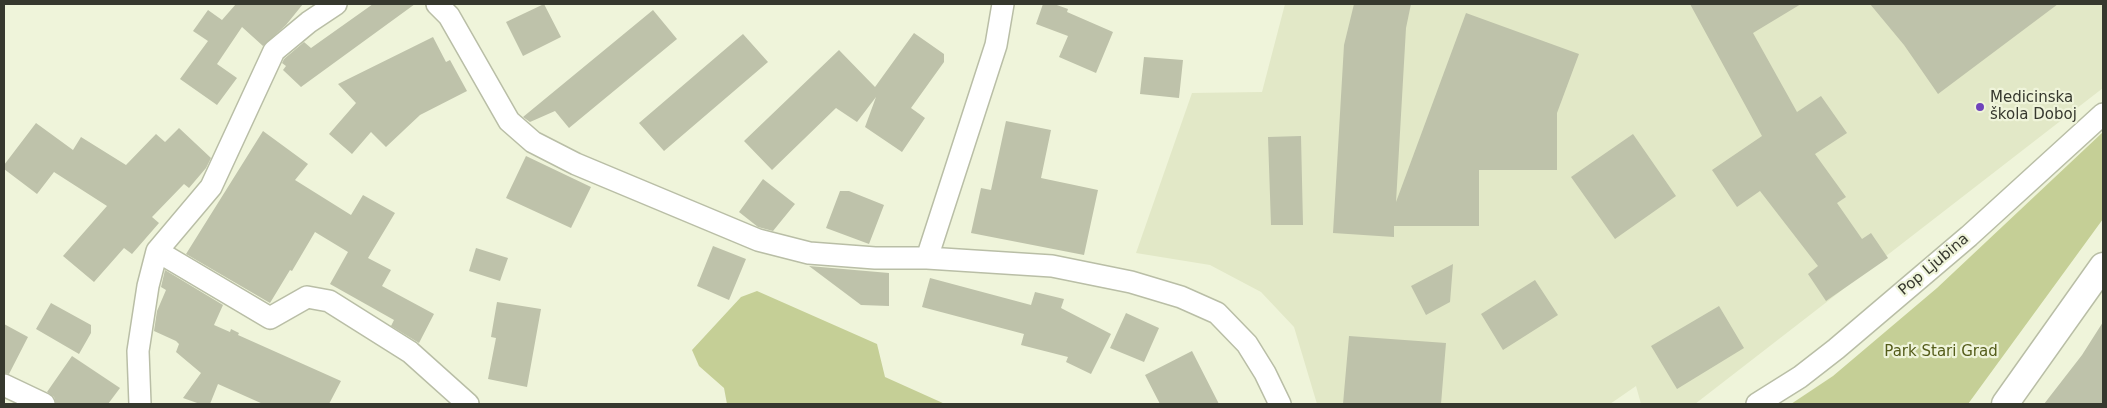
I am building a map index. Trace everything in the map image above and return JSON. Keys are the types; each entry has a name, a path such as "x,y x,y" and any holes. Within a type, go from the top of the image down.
{"street":[{"path":"140,404 138,351 148,286 156,251 211,187 274,52 309,22 336,4"},
{"path":"437,4 448,16 508,120 534,142 576,164 758,240 809,253 1052,266 1131,282 1180,297 1217,313 1247,344 1265,373 1280,404"},
{"path":"927,258 996,45 1004,4"},
{"name":"Pop Ljubina","path":"1757,404 1800,377 1836,349 1969,236 2103,114"},
{"path":"156,251 270,318 308,297 329,301 410,352 468,404"},
{"path":"2005,404 2103,266"},
{"path":"4,385 44,404"}],"shaded area":[{"path":"1285,4 2103,4 2103,88 1695,404 1641,404 1636,386 1610,404 1317,404 1294,327 1261,292 1210,265 1136,253 1192,93 1262,92"}],"green space":[{"name":"Park Stari Grad","path":"2103,132 2103,219 1968,404 1791,404 1833,376 1937,288"},
{"path":"757,291 877,344 885,377 945,404 727,404 724,388 699,366 692,350 741,297"}],"building":[{"path":"236,4 303,4 286,25 263,46 242,27 217,64 237,78 217,105 180,79 208,41 193,31 208,10 222,20"},
{"path":"373,4 415,4 301,87 283,70 286,66 282,63 284,59 304,42 311,48"},
{"path":"544,4 561,37 523,56 506,22"},
{"path":"1043,4 1054,4 1068,9 1067,12 1113,32 1096,73 1059,57 1068,36 1036,24"},
{"path":"1354,4 1411,4 1406,28 1396,202 1466,13 1579,54 1557,113 1557,170 1479,170 1479,226 1394,226 1394,237 1333,233 1344,45"},
{"path":"1690,4 1801,4 1753,33 1797,112 1821,96 1847,133 1815,154 1846,197 1837,203 1862,239 1871,233 1888,258 1826,301 1808,274 1818,266 1760,191 1737,207 1712,170 1762,136"},
{"path":"1870,4 2058,4 1938,94 1904,45"},
{"path":"653,10 677,39 569,128 555,111 530,122 523,117"},
{"path":"914,33 944,54 944,62 911,108 925,118 902,152 865,127 876,97 857,122 836,108 772,170 744,141 839,50 875,87"},
{"path":"743,34 768,62 664,151 639,123"},
{"path":"433,37 446,62 450,60 467,91 420,115 386,147 371,132 352,154 329,134 356,103 338,84"},
{"path":"1144,57 1183,60 1179,98 1140,94"},
{"path":"1006,121 1051,130 1041,178 1098,190 1084,255 971,233 981,188 991,190"},
{"path":"36,123 73,150 81,137 126,165 156,134 165,142 179,128 211,158 206,168 189,188 184,184 152,217 159,223 132,254 124,248 94,282 63,256 107,206 54,172 37,194 4,169 4,165"},
{"path":"263,131 308,164 295,180 351,215 363,195 395,213 368,258 391,270 382,286 434,314 419,343 391,326 394,320 330,284 348,252 315,232 270,303 186,254"},
{"path":"1633,134 1676,196 1615,239 1571,177"},
{"path":"1301,136 1303,225 1271,225 1268,137"},
{"path":"526,156 591,187 571,228 506,198"},
{"path":"763,179 795,204 773,231 758,227 739,212"},
{"path":"840,191 849,191 884,205 869,244 826,228"},
{"path":"713,246 746,259 729,300 697,286"},
{"path":"476,248 508,258 500,281 469,271"},
{"path":"1453,264 1450,302 1426,315 1411,286"},
{"path":"809,266 889,273 889,306 861,305"},
{"path":"165,270 223,305 214,325 230,332 231,329 239,333 238,335 341,381 329,404 263,404 218,384 210,404 200,404 183,398 201,373 176,352 179,344 176,341 154,331 157,311 166,290 161,287"},
{"path":"930,278 1031,305 1035,292 1064,299 1061,308 1111,334 1091,374 1066,362 1068,357 1021,345 1024,334 922,307"},
{"path":"1535,280 1558,315 1503,350 1481,314"},
{"path":"497,302 541,309 527,387 488,379 496,338 491,337"},
{"path":"51,303 91,325 91,333 79,354 36,329"},
{"path":"1719,306 1744,348 1677,389 1651,346"},
{"path":"1126,313 1159,328 1144,362 1110,348"},
{"path":"2103,322 2103,404 2044,404 2082,355"},
{"path":"4,324 28,337 9,374 4,373"},
{"path":"1349,336 1446,343 1441,404 1343,404"},
{"path":"1192,351 1219,404 1160,404 1145,375"},
{"path":"72,356 120,388 108,404 56,404 54,397 47,392"}],"place":[{"name":"Medicinska škola Doboj","path":"1980,107"}]}
